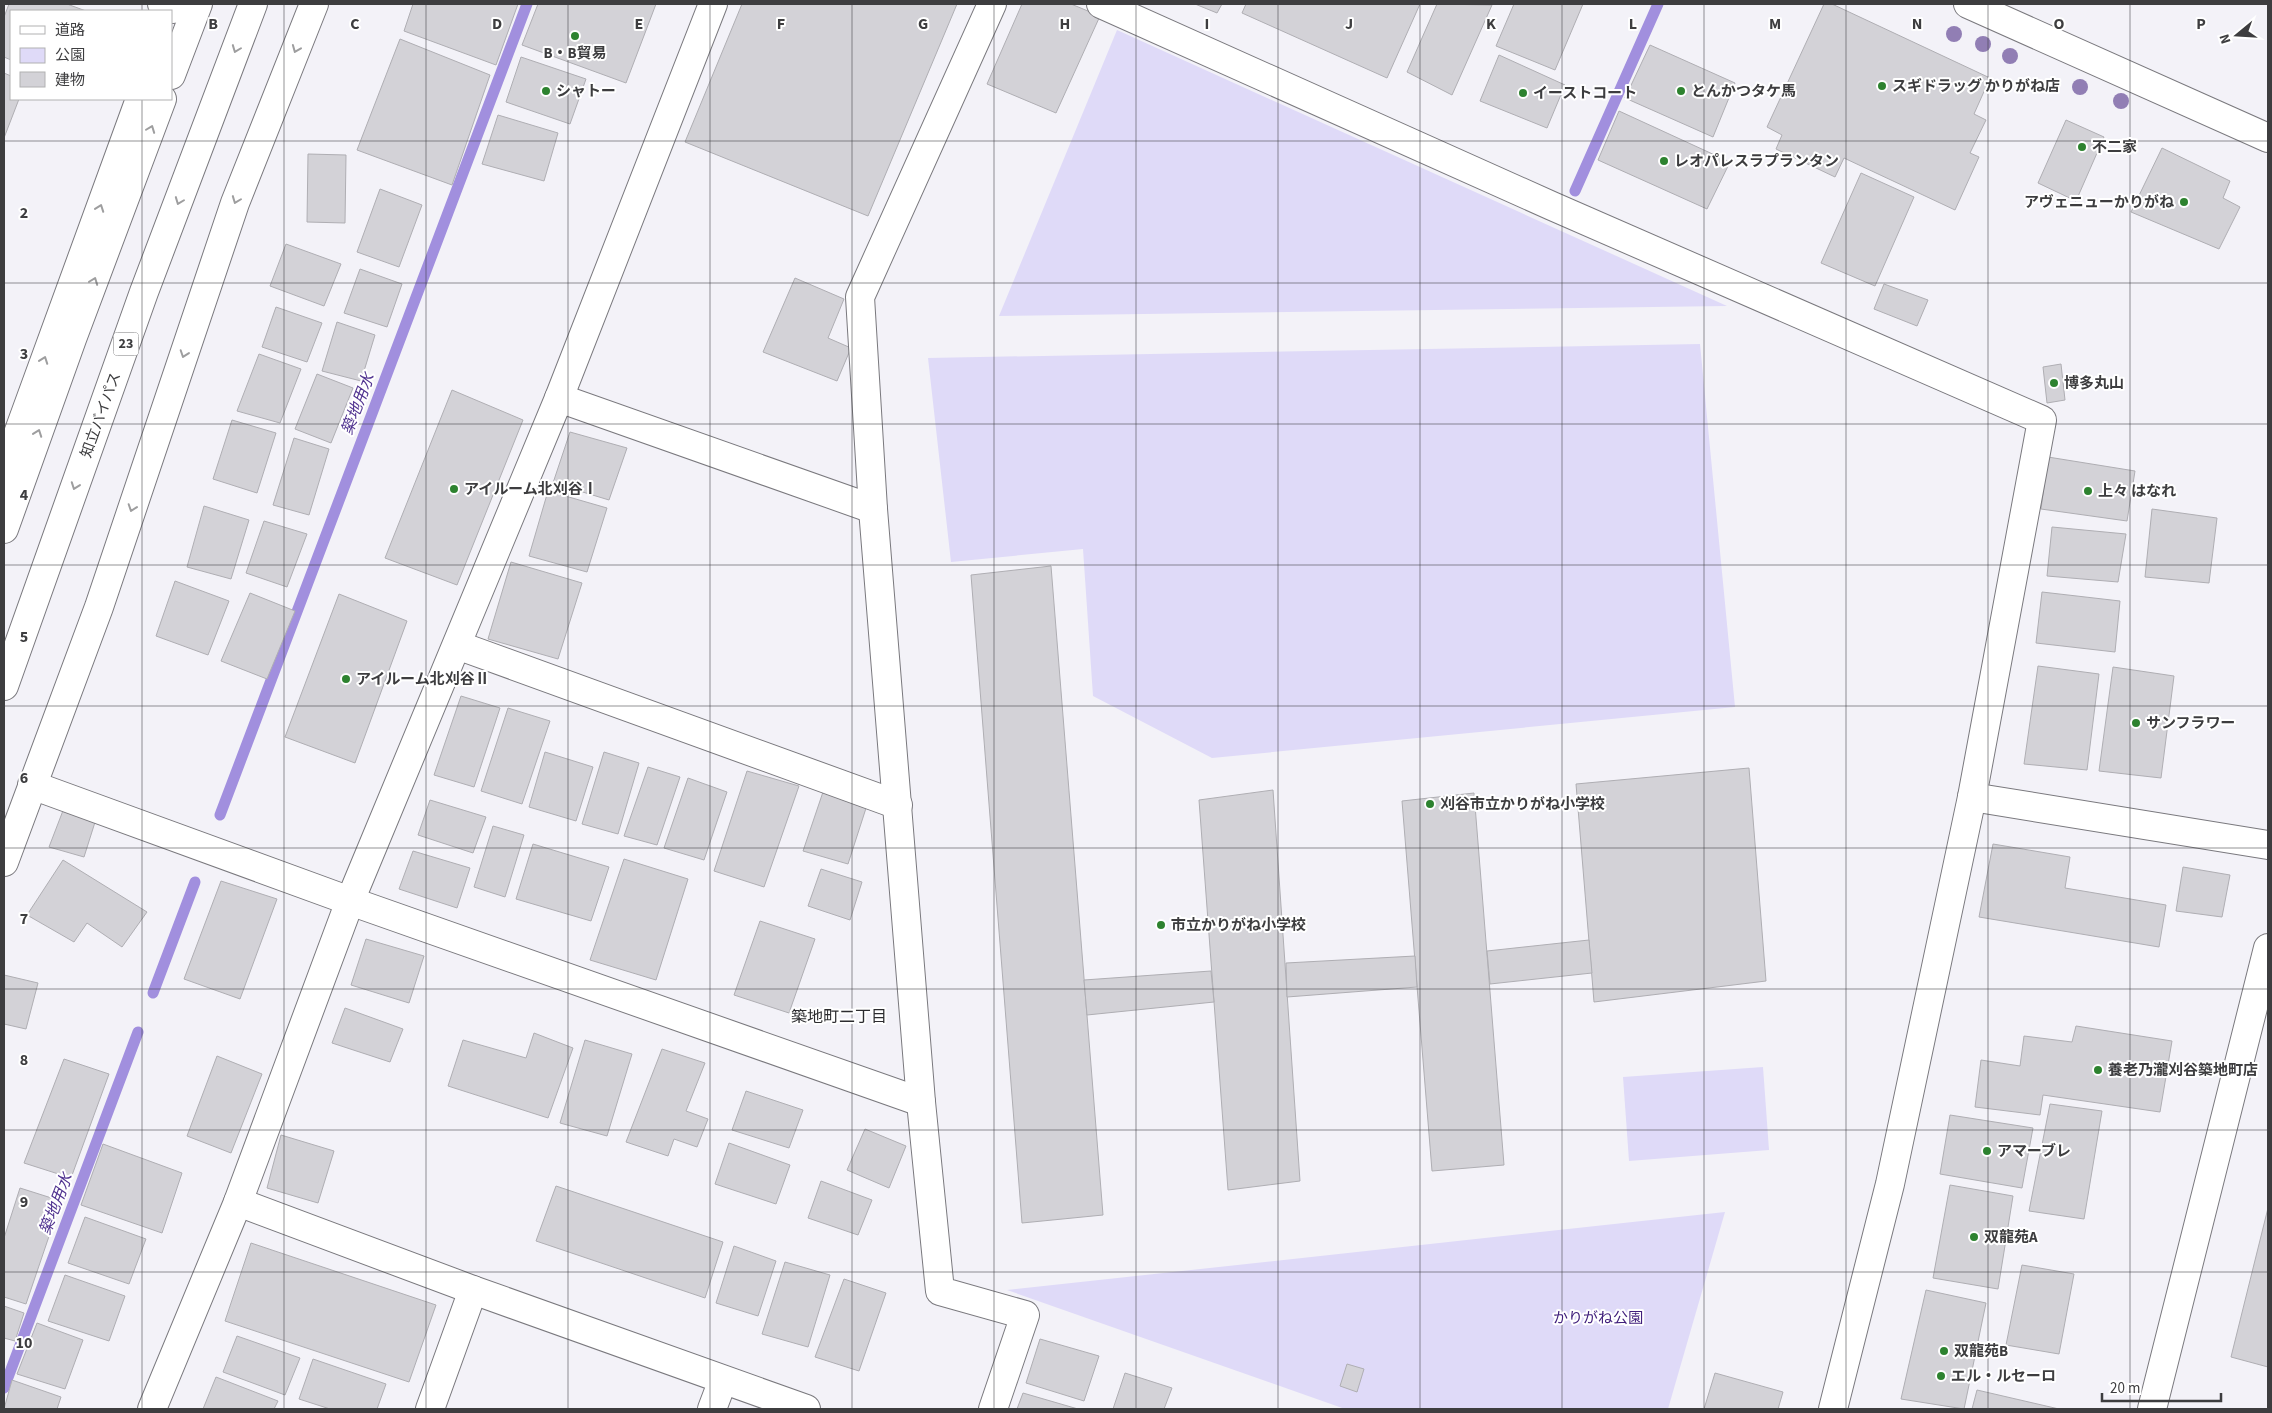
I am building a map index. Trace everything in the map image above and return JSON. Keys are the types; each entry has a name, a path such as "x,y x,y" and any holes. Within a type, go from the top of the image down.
{"main road":[{"name":"知立バイパス","path":"4,686 144,292 253,4"},
{"path":"4,862 99,607 235,203 314,4"},
{"path":"152,1409 238,1202 350,901 558,398 713,4"},
{"path":"992,4 860,297 873,509 898,805 920,1102 940,1291 1025,1315 992,1409"},
{"path":"1101,4 1543,202 2042,420 1972,797 1890,1184 1833,1409"},
{"path":"1968,4 2268,138"},
{"path":"172,61 176,7"},
{"path":"4,472 140,100"},
{"path":"4,529 72,339 162,100"},
{"path":"558,398 873,509"},
{"path":"457,645 898,805"},
{"path":"32,784 350,901 920,1102"},
{"path":"1972,797 2268,845"},
{"path":"2152,1409 2268,948"},
{"path":"238,1202 473,1290 806,1409"},
{"path":"430,1409 473,1290"},
{"path":"712,1409 723,1380"}],"green space":[{"path":"1117,30 1727,306 999,316"},
{"path":"1700,344 1735,707 1212,758 1093,696 1083,549 951,562 928,358"},
{"path":"1763,1067 1769,1150 1629,1161 1623,1077"},
{"name":"かりがね公園","path":"1725,1212 1668,1409 1345,1409 1007,1290"}],"building":[{"path":"9,4 67,4 83,10 10,10 10,60 4,57 4,17"},
{"path":"413,4 518,4 496,65 404,31"},
{"path":"538,4 656,4 626,83 522,45"},
{"path":"742,4 957,4 868,216 685,142"},
{"path":"1022,4 1071,4 1100,16 1056,113 987,84"},
{"path":"1195,4 1222,4 1217,13"},
{"path":"1246,4 1420,4 1387,78 1242,13"},
{"path":"1437,4 1492,5 1452,95 1407,72"},
{"path":"1514,4 1583,4 1555,70 1496,46"},
{"path":"1824,4 1832,4 1990,78 1974,114 1986,120 1970,153 1979,157 1955,210 1844,158 1835,177 1776,149 1782,135 1767,127"},
{"path":"400,39 490,75 452,185 357,150"},
{"path":"1650,45 1735,83 1713,137 1625,98"},
{"name":"イーストコート","path":"1499,55 1565,85 1547,128 1480,101"},
{"name":"シャトー","path":"521,57 586,79 570,124 506,102"},
{"path":"4,73 10,76 10,100 19,100 4,138"},
{"name":"レオパレスラプランタン","path":"1619,111 1730,162 1707,209 1598,160"},
{"path":"498,115 558,133 544,181 482,164"},
{"path":"2066,120 2104,137 2076,201 2038,183"},
{"name":"アヴェニューかりがね","path":"2162,148 2230,181 2223,198 2240,207 2219,249 2131,212"},
{"path":"308,154 346,155 345,223 307,222"},
{"path":"1861,173 1914,197 1875,286 1821,263"},
{"path":"380,189 422,205 399,267 357,252"},
{"path":"286,244 341,264 324,306 270,286"},
{"path":"360,269 402,284 387,327 344,313"},
{"path":"795,278 844,299 828,338 851,348 837,381 763,352"},
{"path":"1884,284 1928,300 1917,326 1874,309"},
{"path":"276,307 322,323 307,362 262,347"},
{"path":"337,322 375,335 361,381 322,371"},
{"path":"259,354 301,369 280,423 237,411"},
{"name":"博多丸山","path":"2061,364 2065,400 2047,403 2043,367"},
{"path":"317,374 353,388 331,443 295,429"},
{"name":"アイルーム北刈谷Ⅰ","path":"452,390 523,420 457,585 385,558"},
{"path":"232,420 276,433 257,493 213,479"},
{"path":"570,432 627,448 609,500 553,483"},
{"path":"294,438 329,449 309,515 273,505"},
{"path":"2048,457 2135,471 2127,521 2041,509"},
{"path":"548,491 607,508 587,572 529,556"},
{"path":"204,506 249,520 231,579 187,567"},
{"path":"2152,509 2217,518 2209,583 2145,577"},
{"path":"264,521 307,534 287,587 246,573"},
{"path":"2052,527 2126,534 2118,582 2047,576"},
{"path":"511,562 582,583 558,659 488,639"},
{"path":"1051,566 1103,1215 1022,1223 971,575"},
{"path":"175,581 229,601 208,655 156,636"},
{"path":"2042,592 2120,601 2115,652 2036,643"},
{"path":"250,593 295,611 267,679 221,661"},
{"name":"アイルーム北刈谷Ⅱ","path":"339,594 407,621 355,763 285,737"},
{"path":"2038,666 2099,674 2087,770 2024,764"},
{"name":"サンフラワー","path":"2113,667 2174,676 2161,778 2099,771"},
{"path":"461,696 500,708 474,787 434,775"},
{"path":"508,708 550,721 522,804 481,791"},
{"path":"545,752 593,767 576,821 529,807"},
{"path":"604,752 639,763 618,834 582,824"},
{"path":"648,767 680,777 657,845 624,836"},
{"path":"1749,768 1766,981 1594,1002 1576,784"},
{"path":"747,771 799,786 764,887 714,871"},
{"path":"688,778 727,792 704,860 664,848"},
{"path":"824,789 868,802 848,864 803,851"},
{"path":"1273,790 1300,1181 1228,1190 1199,800"},
{"path":"1474,793 1504,1165 1432,1171 1402,801"},
{"path":"430,800 486,817 473,853 418,835"},
{"path":"64,808 96,819 84,857 49,847"},
{"path":"493,826 524,835 505,897 474,887"},
{"path":"533,844 609,867 591,921 516,899"},
{"path":"1993,844 2070,857 2065,888 2166,905 2159,947 1979,917"},
{"path":"413,851 470,868 457,908 399,889"},
{"path":"624,859 688,879 656,980 590,960"},
{"path":"63,860 147,912 122,947 87,923 74,942 27,915"},
{"path":"2183,867 2230,875 2222,917 2176,911"},
{"path":"821,869 862,882 850,920 808,906"},
{"path":"221,881 277,899 240,999 184,979"},
{"path":"760,921 815,939 789,1013 734,995"},
{"path":"366,939 424,956 409,1003 351,985"},
{"path":"1589,940 1592,973 1490,984 1487,951"},
{"path":"1415,956 1417,987 1287,997 1286,963"},
{"path":"1211,971 1214,1002 1087,1015 1084,980"},
{"path":"4,975 38,983 26,1029 4,1024"},
{"path":"345,1008 403,1029 390,1062 332,1043"},
{"path":"2076,1026 2172,1041 2160,1112 2043,1095 2040,1115 1975,1107 1981,1060 2020,1066 2024,1036 2072,1042"},
{"path":"534,1033 573,1048 548,1118 448,1086 463,1040 526,1058"},
{"path":"585,1040 632,1054 607,1136 560,1123"},
{"path":"662,1049 705,1063 686,1111 708,1119 697,1147 674,1139 668,1156 626,1142"},
{"path":"217,1056 262,1074 231,1153 187,1136"},
{"path":"64,1059 109,1074 71,1178 24,1163"},
{"path":"746,1091 803,1110 789,1148 732,1130"},
{"path":"2050,1104 2102,1111 2084,1219 2029,1211"},
{"name":"アマーブレ","path":"1950,1115 2033,1128 2022,1188 1940,1174"},
{"path":"865,1129 906,1146 889,1188 847,1170"},
{"path":"281,1135 334,1151 318,1203 267,1188"},
{"path":"729,1143 790,1165 776,1204 715,1184"},
{"path":"103,1144 182,1173 162,1233 81,1205"},
{"path":"821,1181 872,1200 858,1235 808,1218"},
{"name":"双龍苑A","path":"1950,1185 2013,1196 1998,1289 1933,1278"},
{"path":"556,1186 723,1242 705,1298 536,1241"},
{"path":"20,1188 61,1201 26,1304 4,1297 4,1238"},
{"path":"2268,1208 2268,1367 2231,1357"},
{"path":"85,1217 146,1239 129,1284 68,1263"},
{"path":"251,1243 436,1305 409,1382 225,1321"},
{"path":"734,1246 776,1261 758,1316 716,1303"},
{"path":"785,1262 830,1275 808,1347 762,1334"},
{"path":"2022,1265 2074,1274 2059,1354 2006,1345"},
{"path":"65,1275 125,1296 109,1341 48,1321"},
{"path":"844,1279 886,1293 859,1371 815,1357"},
{"name":"双龍苑B","path":"1926,1290 1986,1303 1964,1409 1901,1399"},
{"path":"4,1306 24,1313 15,1341 4,1338"},
{"path":"37,1323 83,1340 65,1389 17,1374"},
{"path":"237,1336 300,1358 285,1395 223,1372"},
{"path":"1040,1339 1099,1356 1084,1401 1026,1383"},
{"path":"313,1359 386,1384 377,1409 330,1409 299,1399"},
{"path":"1347,1364 1364,1369 1357,1392 1340,1386"},
{"path":"1125,1373 1172,1388 1164,1409 1113,1409"},
{"path":"1715,1373 1783,1392 1778,1409 1704,1409"},
{"path":"216,1377 278,1401 274,1409 203,1409"},
{"path":"12,1380 61,1397 57,1409 4,1409"},
{"path":"1977,1390 2059,1409 1972,1409"},
{"path":"1023,1393 1078,1409 1017,1409"}],"waterway":[{"name":"築地用水","path":"220,815 527,4"},
{"path":"1575,191 1658,4"},
{"name":"築地用水","path":"153,993 195,882"},
{"name":"築地用水","path":"4,1388 138,1032"}],"place":[{"name":"B・B貿易","path":"575,36"},
{"name":"スギドラッグ かりがね店","path":"1882,86"},
{"name":"シャトー","path":"546,91"},
{"name":"とんかつタケ馬","path":"1681,91"},
{"name":"イーストコート","path":"1523,93"},
{"name":"不二家","path":"2082,147"},
{"name":"レオパレスラプランタン","path":"1664,161"},
{"name":"アヴェニューかりがね","path":"2184,202"},
{"name":"博多丸山","path":"2054,383"},
{"name":"アイルーム北刈谷Ⅰ","path":"454,489"},
{"name":"上々 はなれ","path":"2088,491"},
{"name":"アイルーム北刈谷Ⅱ","path":"346,679"},
{"name":"サンフラワー","path":"2136,723"},
{"name":"刈谷市立かりがね小学校","path":"1430,804"},
{"name":"市立かりがね小学校","path":"1161,925"},
{"name":"養老乃瀧刈谷築地町店","path":"2098,1070"},
{"name":"アマーブレ","path":"1987,1151"},
{"name":"双龍苑A","path":"1974,1237"},
{"name":"双龍苑B","path":"1944,1351"},
{"name":"エル・ルセーロ","path":"1941,1376"}],"district":[{"name":"築地町二丁目","path":"839,1017"}]}
